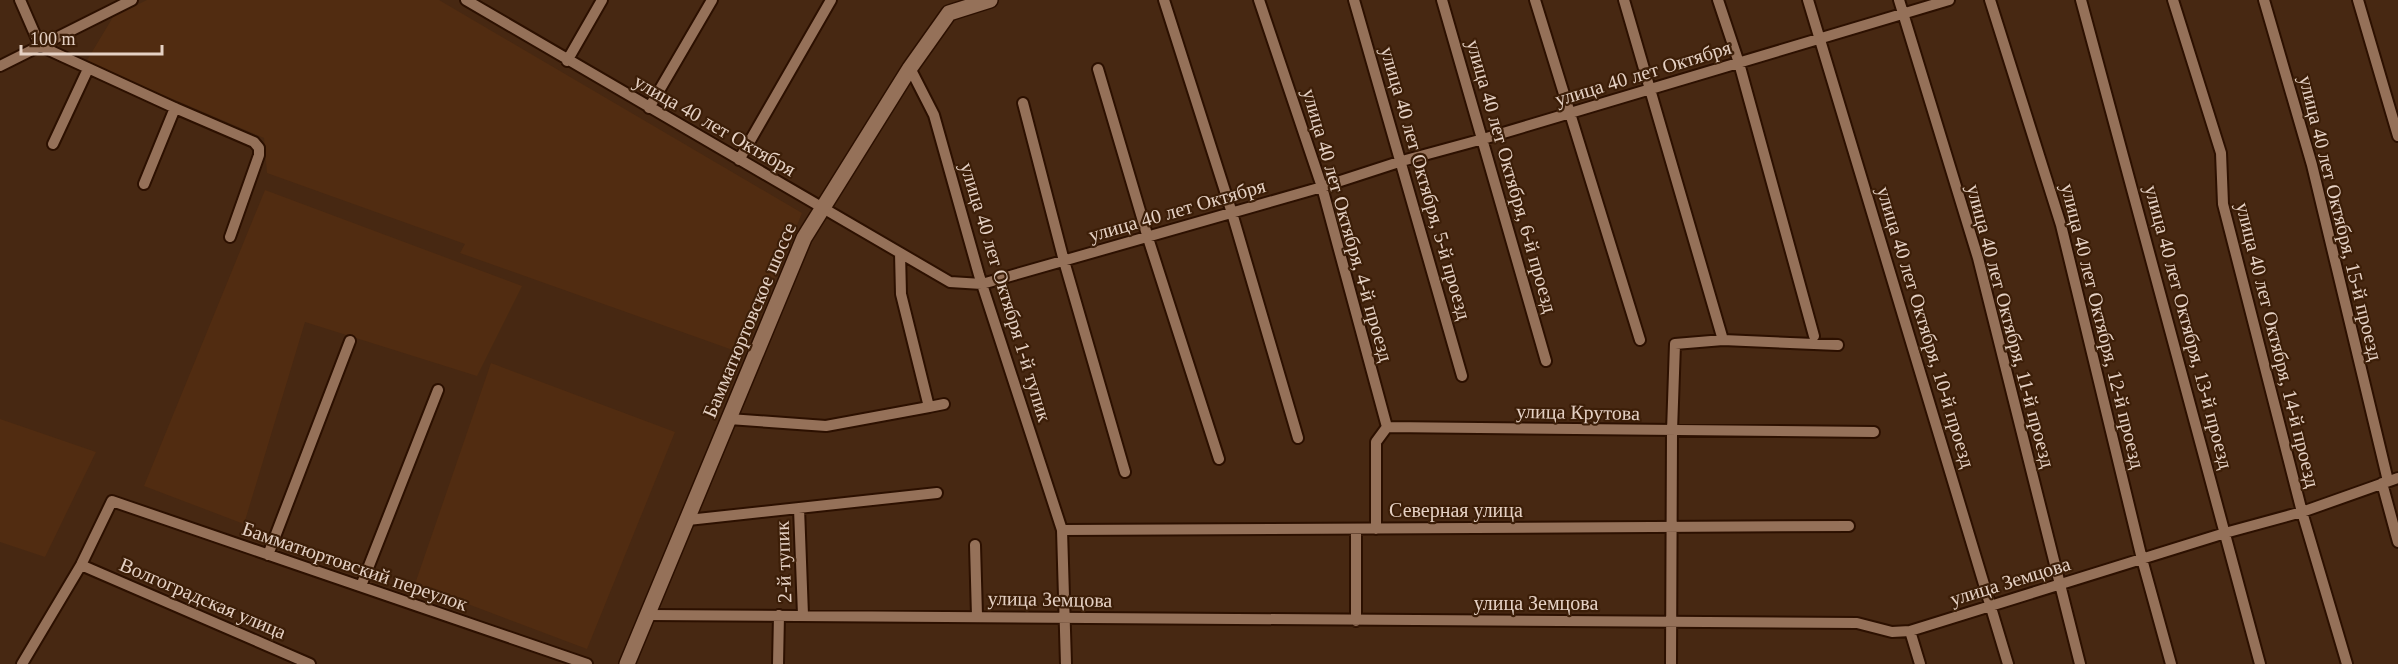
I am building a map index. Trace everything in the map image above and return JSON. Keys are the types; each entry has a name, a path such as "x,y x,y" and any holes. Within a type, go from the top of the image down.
{"street":[{"path":"20,0 40,46 254,142 259,148 259,155 230,237"},
{"path":"0,66 132,0"},
{"name":"улица 40 лет Октября","path":"466,0 567,61 950,282 982,284 1322,187 1402,161 1572,113 1949,0"},
{"path":"484,11 490,0"},
{"path":"567,61 602,0"},
{"path":"649,108 712,0"},
{"path":"739,160 831,0"},
{"path":"952,7 990,0"},
{"path":"1164,0 1232,213 1298,438"},
{"name":"улица 40 лет Октября, 4-й проезд","path":"1259,0 1322,187 1387,427"},
{"name":"улица 40 лет Октября, 5-й проезд","path":"1354,0 1462,376"},
{"name":"улица 40 лет Октября, 6-й проезд","path":"1442,0 1546,361"},
{"path":"1535,0 1572,113 1640,340"},
{"path":"1624,0 1723,340"},
{"path":"1718,0 1739,63 1814,336"},
{"name":"улица 40 лет Октября, 10-й проезд","path":"1808,0 2008,664"},
{"name":"улица 40 лет Октября, 11-й проезд","path":"1899,0 1978,258 2080,664"},
{"name":"улица 40 лет Октября, 12-й проезд","path":"1990,0 2061,225 2142,558 2171,664"},
{"name":"улица 40 лет Октября, 13-й проезд","path":"2081,0 2260,664"},
{"name":"улица 40 лет Октября, 14-й проезд","path":"2173,0 2221,153 2223,204 2302,512 2347,664"},
{"name":"улица 40 лет Октября, 15-й проезд","path":"2264,0 2312,165 2389,481 2398,543"},
{"path":"2358,0 2398,136"},
{"name":"Бамматюртовское шоссе","path":"627,664 804,238 910,68 952,7"},
{"name":"улица 40 лет Октября 1-й тупик","path":"910,68 934,115 982,284 1062,530 1066,664"},
{"path":"53,144 88,69"},
{"path":"1098,69 1148,238 1219,459"},
{"path":"1023,103 1064,261 1125,472"},
{"path":"144,184 175,108"},
{"path":"900,253 901,294 929,407"},
{"path":"1671,664 1672,431 1675,344 1723,340 1838,345"},
{"path":"268,555 350,341"},
{"path":"361,586 438,390"},
{"path":"729,419 826,426 944,404"},
{"path":"1376,529 1376,442 1387,427"},
{"name":"улица Крутова","path":"1387,427 1874,432"},
{"name":"улица Земцова","path":"649,615 1857,623 1892,632 1910,631 2142,558 2302,512 2389,481"},
{"path":"688,520 937,493"},
{"name":"Бамматюртовский переулок","path":"81,565 112,501 587,664"},
{"name":"2-й тупик","path":"799,508 803,615"},
{"name":"Северная улица","path":"1062,530 1849,526"},
{"path":"1356,529 1356,621"},
{"path":"975,545 976,616"},
{"path":"27,663 81,565"},
{"name":"Волгоградская улица","path":"81,565 310,664"},
{"path":"778,664 779,615"},
{"path":"1910,631 1920,664"}],"shaded area":[{"path":"147,0 439,0 802,213 744,354 460,253 465,244 267,173 264,138 86,62 113,17"},
{"path":"265,190 522,286 477,376 305,322 244,524 144,486"},
{"path":"491,363 675,432 587,649 415,584"},
{"path":"0,419 96,452 45,557 0,542"}]}
